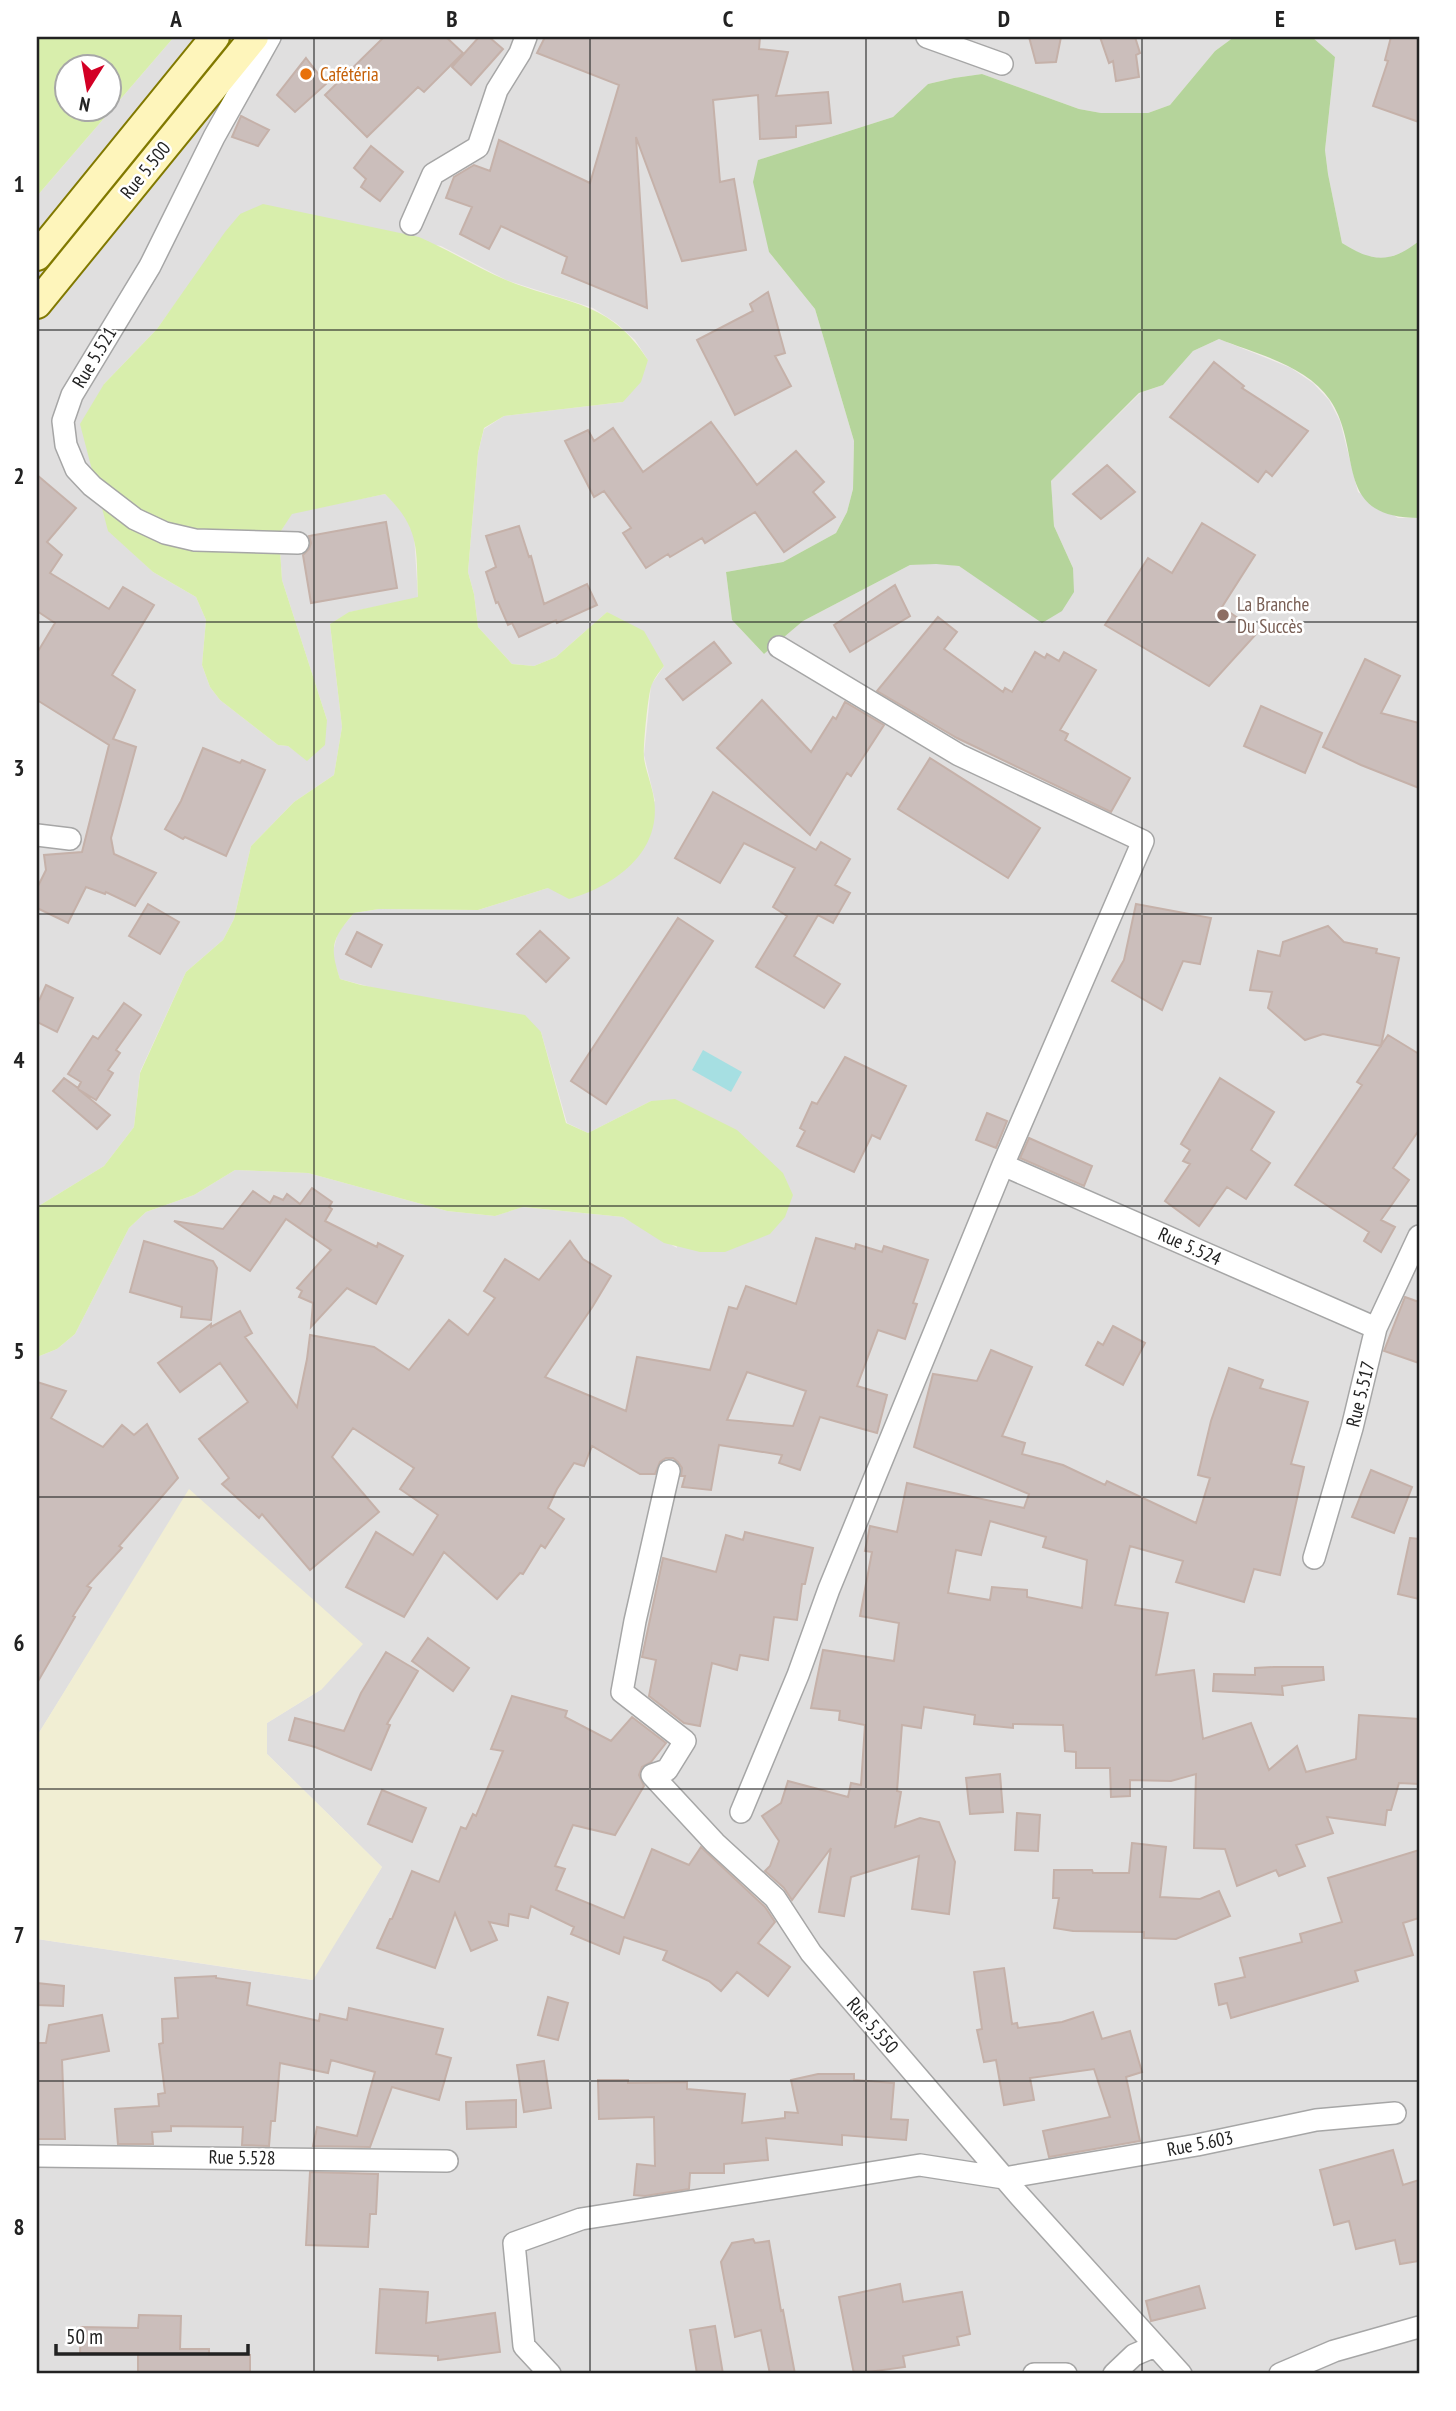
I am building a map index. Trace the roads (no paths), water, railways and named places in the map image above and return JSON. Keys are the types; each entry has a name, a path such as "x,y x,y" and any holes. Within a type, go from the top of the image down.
{"main road":[{"name":"Rue 5.500","path":"37,256 215,37"},
{"name":"Rue 5.500","path":"37,304 254,37"}],"street":[{"name":"Rue 5.521","path":"270,37 214,137 150,266 72,395 63,421 66,445 76,469 92,486 135,519 165,533 195,540 298,543"},
{"path":"411,224 433,174 478,147 497,90 520,53 526,37"},
{"path":"927,37 1002,64"},
{"path":"741,1812 798,1675 829,1589 1003,1165 1143,841 959,755 779,647"},
{"path":"37,835 70,839"},
{"name":"Rue 5.524","path":"1003,1165 1376,1328"},
{"name":"Rue 5.517","path":"1314,1558 1352,1428 1376,1328 1419,1236"},
{"name":"Rue 5.550","path":"668,1471 622,1692 685,1741 667,1770 652,1774 715,1843 775,1898 811,1953 1004,2178 1181,2374"},
{"name":"Rue 5.603","path":"550,2374 524,2346 514,2244 581,2219 920,2165 1004,2178 1198,2145 1316,2120 1395,2113"},
{"name":"Rue 5.528","path":"37,2156 447,2161"},
{"path":"1280,2374 1334,2351 1419,2327"},
{"path":"1114,2374 1134,2354 1155,2346"},
{"path":"1034,2374 1066,2374"}],"water":[{"path":"703,1050 742,1072 731,1092 692,1070"}],"place":[{"name":"Cafétéria","path":"306,74"},
{"name":"La Branche Du Succès","path":"1223,615"}]}
